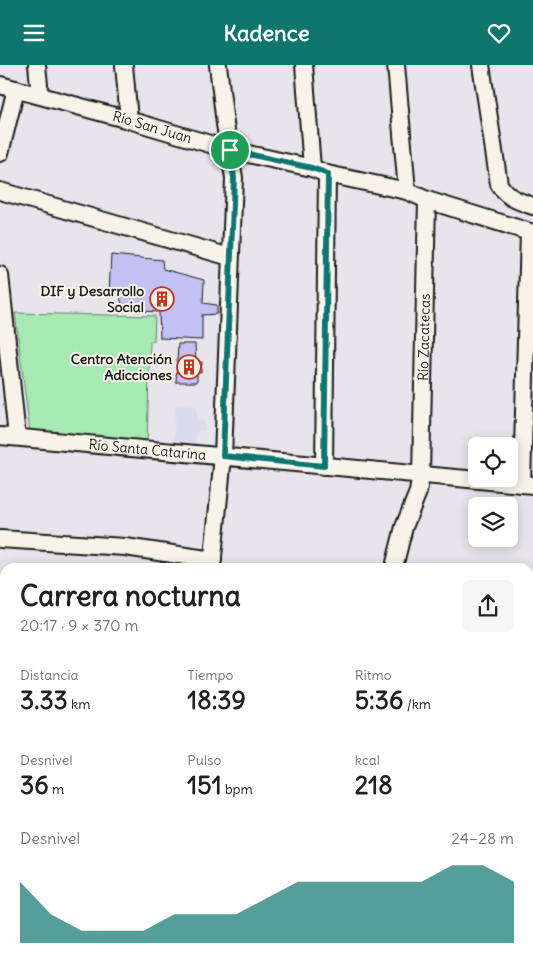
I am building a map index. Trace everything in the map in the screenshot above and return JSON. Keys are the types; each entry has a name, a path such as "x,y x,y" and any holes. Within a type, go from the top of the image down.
{"street":[{"path":"37,65 40,95"},
{"path":"124,65 129,120"},
{"path":"212,563 223,456 234,178 218,65"},
{"path":"304,65 312,168"},
{"path":"396,65 407,191"},
{"path":"481,65 499,184 503,192 511,198 533,205"},
{"name":"Río San Juan","path":"0,85 230,150 407,191 427,200 531,233"},
{"path":"0,153 16,89"},
{"path":"324,466 328,174"},
{"path":"0,191 230,257"},
{"name":"Río Zacatecas","path":"395,563 404,527 418,492 421,475 427,200"},
{"path":"527,484 531,233"},
{"path":"0,275 17,437"},
{"name":"Río Santa Catarina","path":"0,436 527,484"},
{"path":"0,539 125,547 207,563"}],"shaded area":[{"path":"175,405 197,406 197,420 204,421 205,430 196,432 195,446 174,443"}],"green space":[{"path":"15,313 155,316 154,341 150,341 147,445 30,433"}],"building":[{"name":"DIF y Desarrollo Social","path":"111,255 162,260 163,269 204,280 203,303 217,305 217,314 202,315 202,340 160,338 159,312 123,310 120,295 109,294"},
{"name":"Centro Atención Adicciones","path":"178,344 195,344 196,362 202,362 201,372 197,372 197,382 176,382"}],"place":[{"name":"DIF y Desarrollo Social","path":"162,299"},
{"name":"Centro Atención Adicciones","path":"189,367"}],"route":[{"path":"230,150 312,168 328,174 324,466 223,456 234,178 230,150"}]}
